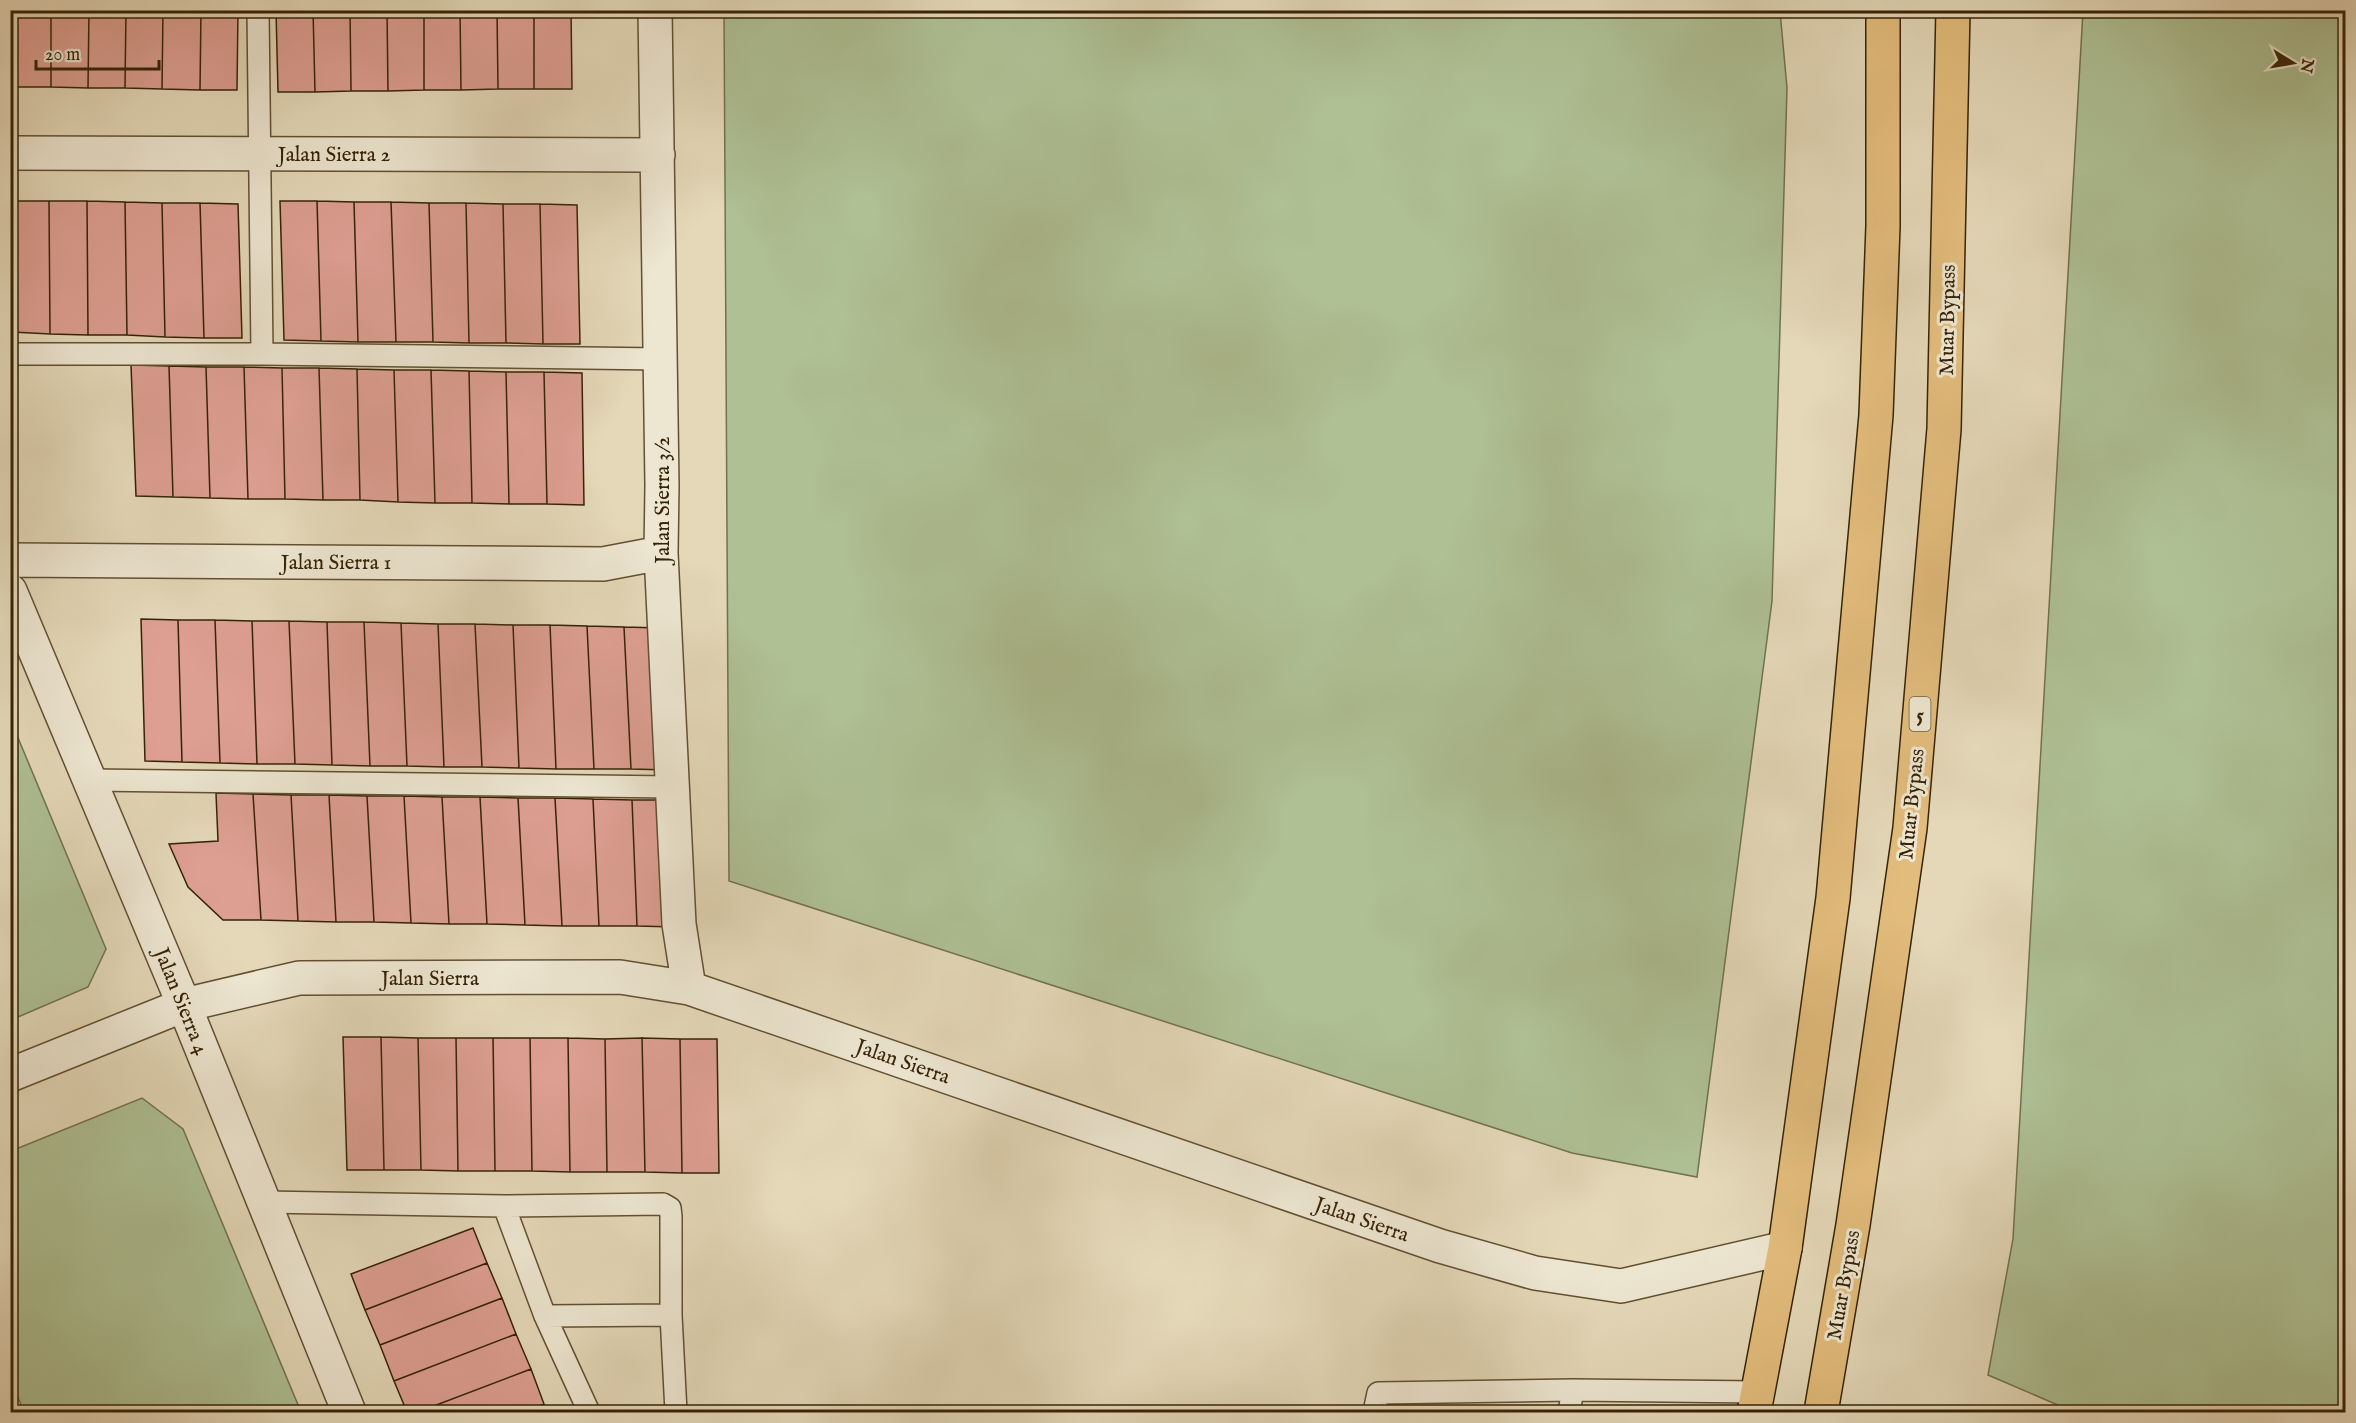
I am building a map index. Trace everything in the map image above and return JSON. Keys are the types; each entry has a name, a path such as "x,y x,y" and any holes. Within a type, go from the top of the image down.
{"highway":[{"path":"1756,1402 1785,1248 1833,898 1876,415 1883,226 1883,10"},
{"name":"Muar Bypass","path":"1821,1413 1853,1225 1910,828 1944,429 1953,10"}],"street":[{"name":"Jalan Sierra 3/2","path":"655,10 661,359 661,554 679,924 689,988"},
{"name":"Jalan Sierra 2","path":"10,153 658,155"},
{"name":"Jalan Sierra 1","path":"10,560 603,564 661,554"},
{"name":"Jalan Sierra 4","path":"10,591 184,1005 350,1413"},
{"name":"Jalan Sierra","path":"10,1075 184,1005 299,978 621,977 689,988 1440,1246 1535,1274 1621,1286 1785,1248"}],"lane":[{"path":"258,10 262,354"},
{"path":"10,354 262,354 661,359"},
{"path":"90,780 673,787"},
{"path":"264,1202 504,1206 663,1204 670,1208 671,1315 676,1413"},
{"path":"504,1206 545,1317 589,1413"},
{"path":"545,1317 671,1315"},
{"path":"1569,1413 1573,1390"},
{"path":"1374,1413 1378,1393 1573,1390 1756,1402"}],"green space":[{"path":"724,11 1780,11 1787,88 1772,601 1697,1177 1572,1153 729,881"},
{"path":"2083,11 2345,11 2345,1412 2074,1412 1988,1375 2013,1239"},
{"path":"11,721 106,949 88,987 11,1020"},
{"path":"142,1098 183,1129 301,1412 24,1412 11,1380 11,1151"}],"building":[{"path":"10,10 14,10 13,87 10,87"},
{"path":"14,10 51,10 51,87 13,87"},
{"path":"51,10 89,10 88,88 51,87"},
{"path":"89,10 126,10 125,88 88,88"},
{"path":"126,10 163,10 162,89 125,88"},
{"path":"163,10 201,10 200,90 162,89"},
{"path":"201,10 238,10 237,90 200,90"},
{"path":"276,10 313,10 315,92 278,92"},
{"path":"313,10 350,10 351,91 315,92"},
{"path":"350,10 387,10 388,91 351,91"},
{"path":"387,10 424,10 424,90 388,91"},
{"path":"424,10 460,10 461,90 424,90"},
{"path":"460,10 497,10 498,89 461,90"},
{"path":"497,10 534,10 534,89 498,89"},
{"path":"534,10 571,10 572,89 534,89"},
{"path":"11,201 12,332 10,332"},
{"path":"11,201 49,201 50,334 12,332"},
{"path":"49,201 87,201 88,335 50,334"},
{"path":"87,201 125,202 127,335 88,335"},
{"path":"280,201 317,201 321,341 284,340"},
{"path":"317,201 354,202 358,342 321,341"},
{"path":"125,202 162,203 165,337 127,335"},
{"path":"354,202 391,202 396,342 358,342"},
{"path":"391,202 429,203 433,342 396,342"},
{"path":"162,203 200,203 204,338 165,337"},
{"path":"200,203 238,204 242,338 204,338"},
{"path":"429,203 466,203 469,343 433,342"},
{"path":"466,203 503,204 506,343 469,343"},
{"path":"503,204 540,204 543,344 506,343"},
{"path":"540,204 577,205 580,344 543,344"},
{"path":"131,365 169,366 173,497 136,496"},
{"path":"169,366 206,367 210,498 173,497"},
{"path":"206,367 244,367 248,499 210,498"},
{"path":"244,367 282,368 285,499 248,499"},
{"path":"282,368 319,368 323,500 285,499"},
{"path":"319,368 357,369 360,500 323,500"},
{"path":"357,369 394,370 398,502 360,500"},
{"path":"394,370 431,370 435,503 398,502"},
{"path":"431,370 469,371 472,503 435,503"},
{"path":"469,371 506,372 509,504 472,503"},
{"path":"506,372 544,372 547,504 509,504"},
{"path":"544,372 582,373 584,505 547,504"},
{"path":"141,619 178,620 182,762 145,761"},
{"path":"178,620 215,620 220,763 182,762"},
{"path":"215,620 252,621 257,764 220,763"},
{"path":"252,621 289,621 295,764 257,764"},
{"path":"289,621 327,622 332,765 295,764"},
{"path":"327,622 364,622 370,766 332,765"},
{"path":"364,622 401,623 407,766 370,766"},
{"path":"401,623 438,624 444,767 407,766"},
{"path":"438,624 475,624 482,767 444,767"},
{"path":"475,624 513,625 519,768 482,767"},
{"path":"513,625 550,625 556,769 519,768"},
{"path":"550,625 587,626 594,769 556,769"},
{"path":"587,626 624,627 631,769 594,769"},
{"path":"624,627 661,628 669,770 631,769"},
{"path":"216,793 253,794 261,920 223,920 188,887 169,844 218,841"},
{"path":"253,794 291,795 298,921 261,920"},
{"path":"291,795 329,795 336,922 298,921"},
{"path":"329,795 367,796 374,922 336,922"},
{"path":"367,796 404,796 411,923 374,922"},
{"path":"404,796 442,797 449,924 411,923"},
{"path":"442,797 480,797 487,924 449,924"},
{"path":"480,797 518,798 525,925 487,924"},
{"path":"518,798 555,798 562,926 525,925"},
{"path":"555,798 593,799 599,926 562,926"},
{"path":"593,799 632,800 637,926 599,926"},
{"path":"632,800 669,800 675,927 637,926"},
{"path":"343,1037 381,1037 384,1170 347,1170"},
{"path":"381,1037 418,1038 421,1170 384,1170"},
{"path":"418,1038 456,1038 458,1171 421,1170"},
{"path":"456,1038 493,1038 495,1171 458,1171"},
{"path":"493,1038 530,1038 532,1171 495,1171"},
{"path":"530,1038 568,1038 570,1172 532,1171"},
{"path":"568,1038 605,1039 607,1172 570,1172"},
{"path":"642,1038 680,1039 682,1173 645,1172"},
{"path":"642,1038 645,1172 607,1172 605,1039"},
{"path":"680,1039 717,1039 719,1173 682,1173"},
{"path":"473,1228 487,1263 365,1310 351,1274"},
{"path":"487,1263 502,1298 380,1345 365,1310"},
{"path":"502,1298 516,1334 394,1381 380,1345"},
{"path":"516,1334 531,1369 418,1412 407,1412 394,1381"},
{"path":"531,1369 544,1404 523,1412 418,1412"}]}
